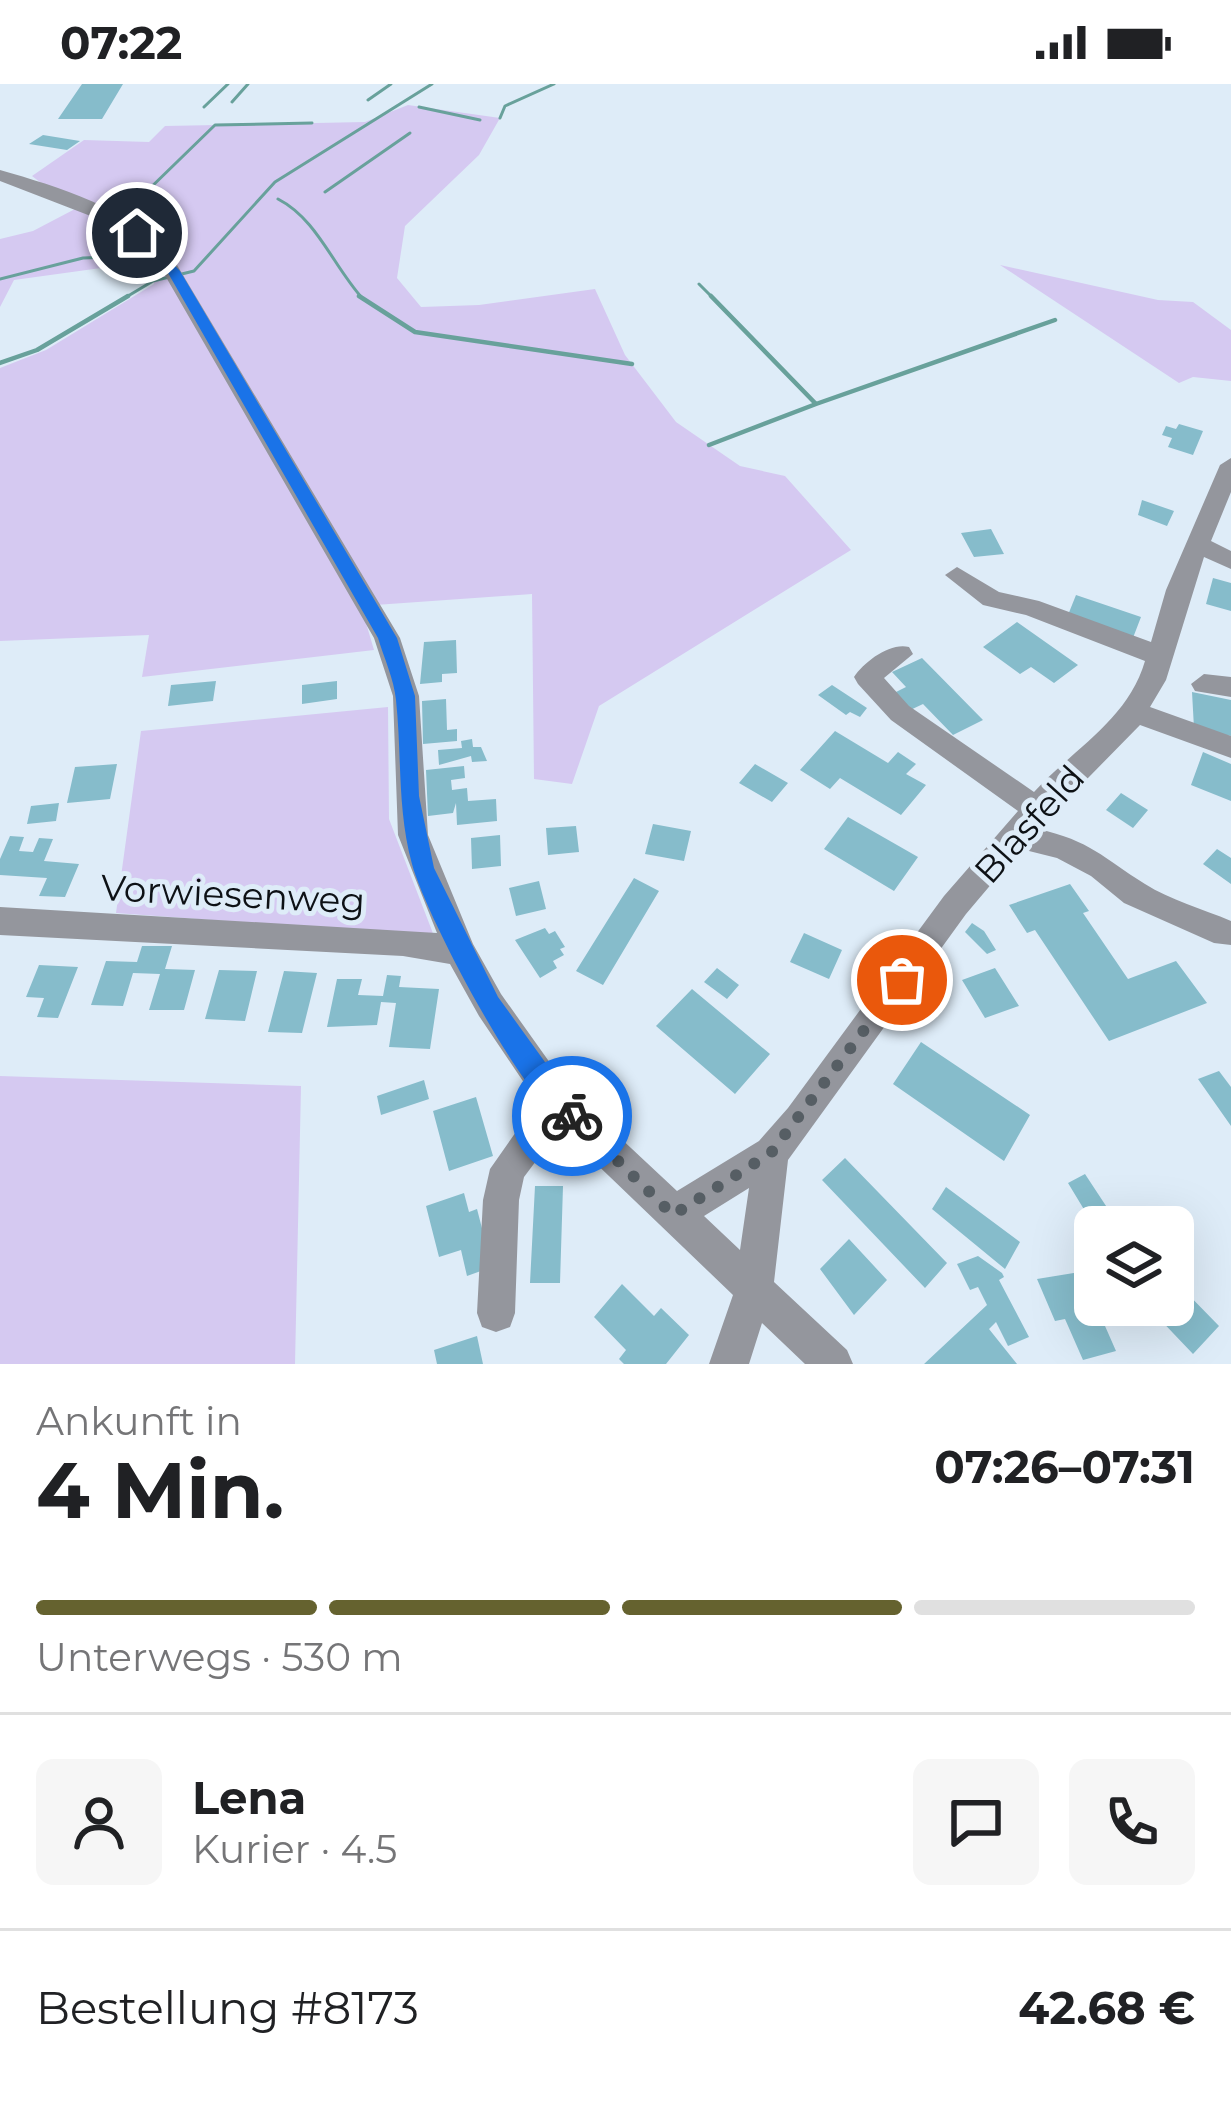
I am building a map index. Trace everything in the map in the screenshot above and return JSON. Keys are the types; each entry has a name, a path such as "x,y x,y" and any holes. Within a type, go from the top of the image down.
{"street":[{"path":"0,176 120,223 154,246 175,274 388,638 406,696 413,836 460,951 501,1022 558,1103 833,1364"},
{"name":"Blasfeld","path":"673,1215 771,1153 800,1120 955,905 1133,712 1153,680 1178,590 1231,465"},
{"path":"1197,544 1231,561"},
{"path":"957,575 992,599 1030,607 1160,656"},
{"path":"900,654 867,676 900,713 1028,824 1102,867 1135,894 1225,933"},
{"path":"1133,712 1231,747"},
{"name":"Vorwiesenweg","path":"0,921 404,942 460,951"},
{"path":"496,1313 501,1200 508,1169 558,1103"},
{"path":"729,1364 754,1288 771,1153"}],"shaded area":[{"path":"408,105 500,118 479,155 405,226 397,278 421,307 479,305 595,289 625,355 676,422 740,466 785,476 851,550 599,706 572,784 534,779 532,594 361,606 374,650 142,677 149,635 0,641 0,368 46,350 154,284 159,260 14,280 0,307 0,239 33,231 75,209 32,176 84,140 149,142 165,126 365,122"},
{"path":"1000,265 1158,300 1193,302 1231,330 1231,381 1193,377 1179,383"},
{"path":"388,707 389,819 434,936 116,913 141,731"},
{"path":"0,1076 301,1086 295,1364 0,1364"}],"building":[{"path":"82,84 123,84 102,119 58,119"},
{"path":"43,135 80,141 67,150 29,144"},
{"path":"1179,424 1203,431 1193,455 1168,447 1172,438 1162,435 1166,426 1176,429"},
{"path":"1142,500 1174,511 1167,526 1138,515"},
{"path":"991,529 1004,554 974,557 961,533"},
{"path":"1213,578 1231,583 1231,611 1206,604"},
{"path":"1076,595 1141,617 1131,643 1066,620"},
{"path":"1017,622 1078,665 1054,683 1031,667 1020,674 983,647"},
{"path":"456,640 457,673 442,674 442,682 420,684 424,642"},
{"path":"922,658 983,720 953,735 923,704 906,712 890,695 906,687 892,672"},
{"path":"216,681 213,701 168,706 171,685"},
{"path":"337,681 337,699 302,704 302,685"},
{"path":"832,685 867,708 860,717 846,715 818,695"},
{"path":"1192,692 1231,700 1231,736 1194,728"},
{"path":"446,699 447,730 457,729 457,741 423,744 422,701"},
{"path":"835,731 888,763 898,752 916,764 906,774 926,785 901,815 840,778 830,789 800,770"},
{"path":"472,739 473,747 481,747 487,761 472,762 471,756 439,765 438,750 462,748 461,741"},
{"path":"1203,752 1231,764 1231,801 1191,785"},
{"path":"117,764 110,799 67,803 75,767"},
{"path":"755,764 788,783 772,802 739,783"},
{"path":"464,766 465,778 451,780 452,790 467,788 468,801 496,799 497,821 457,825 456,803 453,813 428,816 426,770"},
{"path":"1121,793 1148,810 1133,828 1106,810"},
{"path":"59,803 56,821 27,824 31,806"},
{"path":"848,817 918,857 894,891 824,849"},
{"path":"653,824 691,831 684,861 645,854"},
{"path":"576,826 579,852 548,855 546,828"},
{"path":"500,835 501,866 472,869 471,838"},
{"path":"10,836 24,837 19,851 33,852 39,838 53,839 44,861 79,864 65,897 39,896 47,878 0,875 0,859"},
{"path":"1217,849 1231,858 1231,884 1203,864"},
{"path":"634,878 659,891 603,985 576,971"},
{"path":"539,881 546,909 516,916 509,888"},
{"path":"1070,884 1089,911 1083,913 1128,979 1176,961 1207,1003 1109,1041 1035,930 1027,933 1009,905"},
{"path":"972,923 984,931 996,950 987,954 965,932"},
{"path":"545,928 549,934 555,931 565,947 560,949 564,955 553,961 557,968 540,978 515,940"},
{"path":"804,933 842,950 829,979 790,962"},
{"path":"142,946 172,946 165,969 195,970 184,1010 149,1010 160,974 133,973 123,1006 91,1005 106,961 137,962"},
{"path":"39,965 78,967 58,1018 37,1017 44,998 26,997"},
{"path":"717,968 739,985 727,999 704,982"},
{"path":"995,968 1019,1006 985,1018 962,980"},
{"path":"219,970 257,971 245,1021 205,1019"},
{"path":"284,971 317,973 302,1033 268,1032"},
{"path":"387,975 401,976 399,987 439,989 430,1049 389,1047 396,1003 381,1002 377,1025 327,1027 337,979 362,979 358,995 383,996"},
{"path":"692,989 770,1054 735,1094 656,1026"},
{"path":"921,1042 1030,1115 1004,1161 893,1084"},
{"path":"1219,1071 1231,1087 1231,1126 1198,1079"},
{"path":"424,1080 429,1099 381,1115 377,1096"},
{"path":"476,1097 493,1156 449,1171 433,1111"},
{"path":"845,1158 947,1263 925,1288 822,1180"},
{"path":"1085,1174 1106,1206 1082,1206 1068,1183"},
{"path":"535,1186 563,1186 560,1283 530,1283"},
{"path":"946,1187 1020,1242 1005,1269 932,1209"},
{"path":"464,1193 469,1212 477,1209 492,1267 467,1276 461,1250 439,1257 426,1206"},
{"path":"849,1239 887,1280 854,1315 820,1269"},
{"path":"978,1256 1002,1273 999,1280 1029,1337 1008,1346 996,1322 989,1329 1017,1364 924,1364 987,1305 978,1287 970,1290 957,1264"},
{"path":"1074,1273 1074,1326 1105,1326 1116,1351 1083,1360 1065,1319 1055,1321 1037,1279"},
{"path":"622,1284 654,1316 661,1308 689,1335 666,1364 624,1364 619,1359 626,1350 594,1317"},
{"path":"1194,1300 1219,1326 1193,1354 1166,1326 1194,1326"},
{"path":"477,1336 483,1364 437,1364 434,1350"}],"waterway":[{"path":"204,107 228,84"},
{"path":"232,102 248,84"},
{"path":"368,100 391,84"},
{"path":"153,281 194,271 275,182 432,84"},
{"path":"500,118 505,106 554,84"},
{"path":"419,107 480,120"},
{"path":"142,196 215,125 312,123"},
{"path":"325,192 410,133"},
{"path":"278,199 304,218 362,298"},
{"path":"0,279 83,258 138,256 146,259 153,281"},
{"path":"128,296 153,281"},
{"path":"699,284 711,296"},
{"path":"0,363 37,350 128,296"},
{"path":"123,299 128,296"},
{"path":"711,296 714,299"},
{"path":"711,296 816,404"},
{"path":"362,298 415,332 632,364"},
{"path":"816,404 1055,320"},
{"path":"709,445 816,404"}],"way so far":[{"path":"572,1116 673,1215 771,1153 902,980"}],"route":[{"path":"137,233 173,271 388,638 406,696 408,796 423,869 490,1005 535,1074 572,1116"}]}
